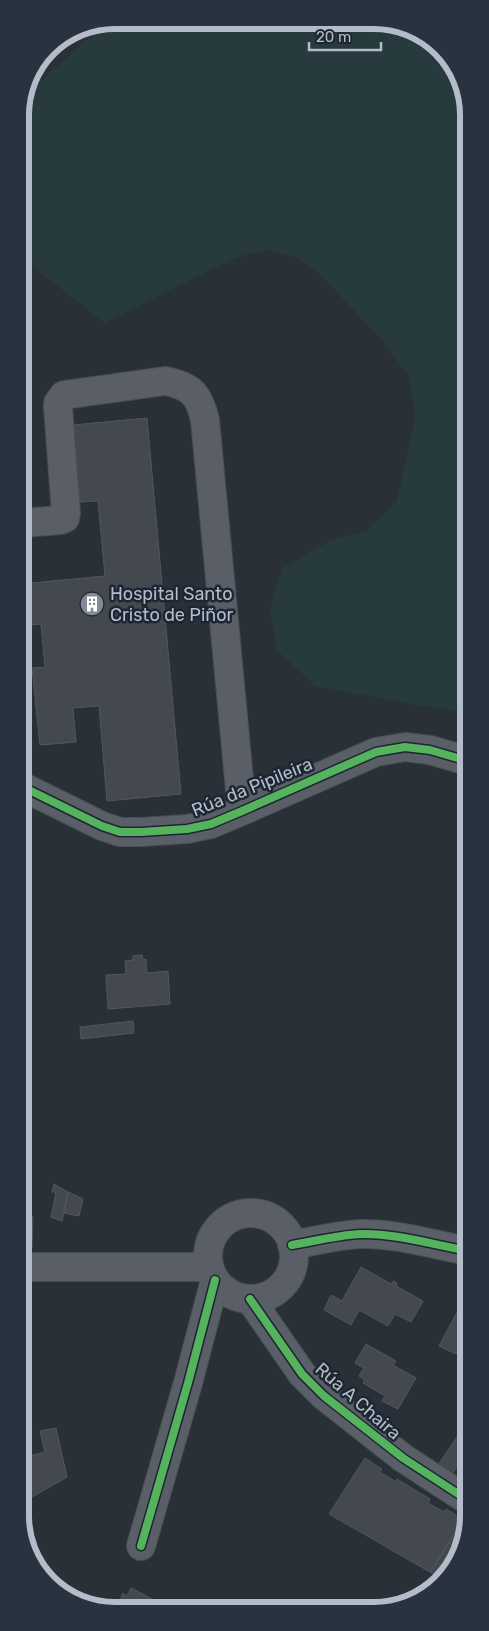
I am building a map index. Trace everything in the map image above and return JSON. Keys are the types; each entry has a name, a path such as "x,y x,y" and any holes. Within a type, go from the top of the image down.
{"street":[{"path":"29,522 65,518 58,407 60,399 64,395 165,381 179,383 190,389 201,403 206,420 242,811"},
{"name":"Rúa da Pipileira","path":"29,790 85,819 120,832 187,829 211,824 376,752 405,747 430,750 460,759"},
{"path":"141,1546 188,1382 212,1274 208,1252 212,1238 221,1226 233,1217 247,1214 262,1215 275,1221 286,1232 292,1245 291,1271 284,1283 269,1295 250,1299 236,1297 224,1291 212,1274"},
{"path":"292,1245 339,1236 362,1234 389,1236 460,1250"},
{"path":"29,1267 212,1274"},
{"name":"Rúa A Chaira","path":"250,1299 302,1374 324,1396 403,1458 460,1495"}],"green space":[{"path":"104,29 391,30 422,43 446,67 456,87 460,115 460,711 315,686 277,650 270,608 283,568 328,542 367,530 397,501 415,418 410,379 388,347 318,272 296,257 269,250 244,255 222,264 105,323 29,264 29,109 33,90 97,31"}],"building":[{"name":"Hospital Santo Cristo de Piñor","path":"147,418 181,794 107,801 99,706 73,708 76,742 40,745 32,668 45,667 41,624 29,625 29,583 105,576 98,501 80,502 73,425"},
{"path":"142,955 143,960 146,959 147,973 168,971 170,1004 108,1009 106,975 126,974 125,961 133,960 133,956"},
{"path":"133,1021 134,1033 81,1039 80,1027"},
{"path":"54,1184 68,1192 62,1221 51,1217 56,1192 52,1192"},
{"path":"68,1192 83,1199 79,1216 64,1213"},
{"path":"29,1217 33,1217 32,1248 29,1248"},
{"path":"361,1267 391,1284 393,1281 397,1283 396,1286 423,1301 411,1322 395,1314 388,1326 359,1310 351,1325 324,1310 331,1295 342,1301"},
{"path":"460,1307 460,1352 458,1351 456,1354 439,1346"},
{"path":"366,1344 396,1361 393,1365 416,1378 398,1409 382,1401 385,1396 363,1383 365,1380 359,1376 364,1368 355,1363"},
{"path":"56,1428 67,1477 29,1499 29,1456 45,1452 40,1431"},
{"path":"460,1433 460,1462 452,1474 438,1465"},
{"path":"365,1458 382,1469 380,1472 396,1482 397,1479 430,1499 428,1503 444,1512 446,1509 460,1518 460,1522 460,1527 430,1572 329,1514"},
{"path":"460,1525 454,1549 446,1564 436,1576 430,1572"},
{"path":"131,1588 156,1601 119,1602 123,1593 127,1596"}],"cycle path":[{"path":"29,790 102,826 120,832 187,829 211,824 376,752 405,747 430,750 460,759"},
{"path":"292,1245 344,1236 374,1234 401,1237 460,1249"},
{"path":"141,1546 188,1383 215,1280"},
{"path":"250,1299 302,1374 324,1396 403,1458 460,1495"}],"place":[{"name":"Hospital Santo Cristo de Piñor","path":"92,604"}]}
